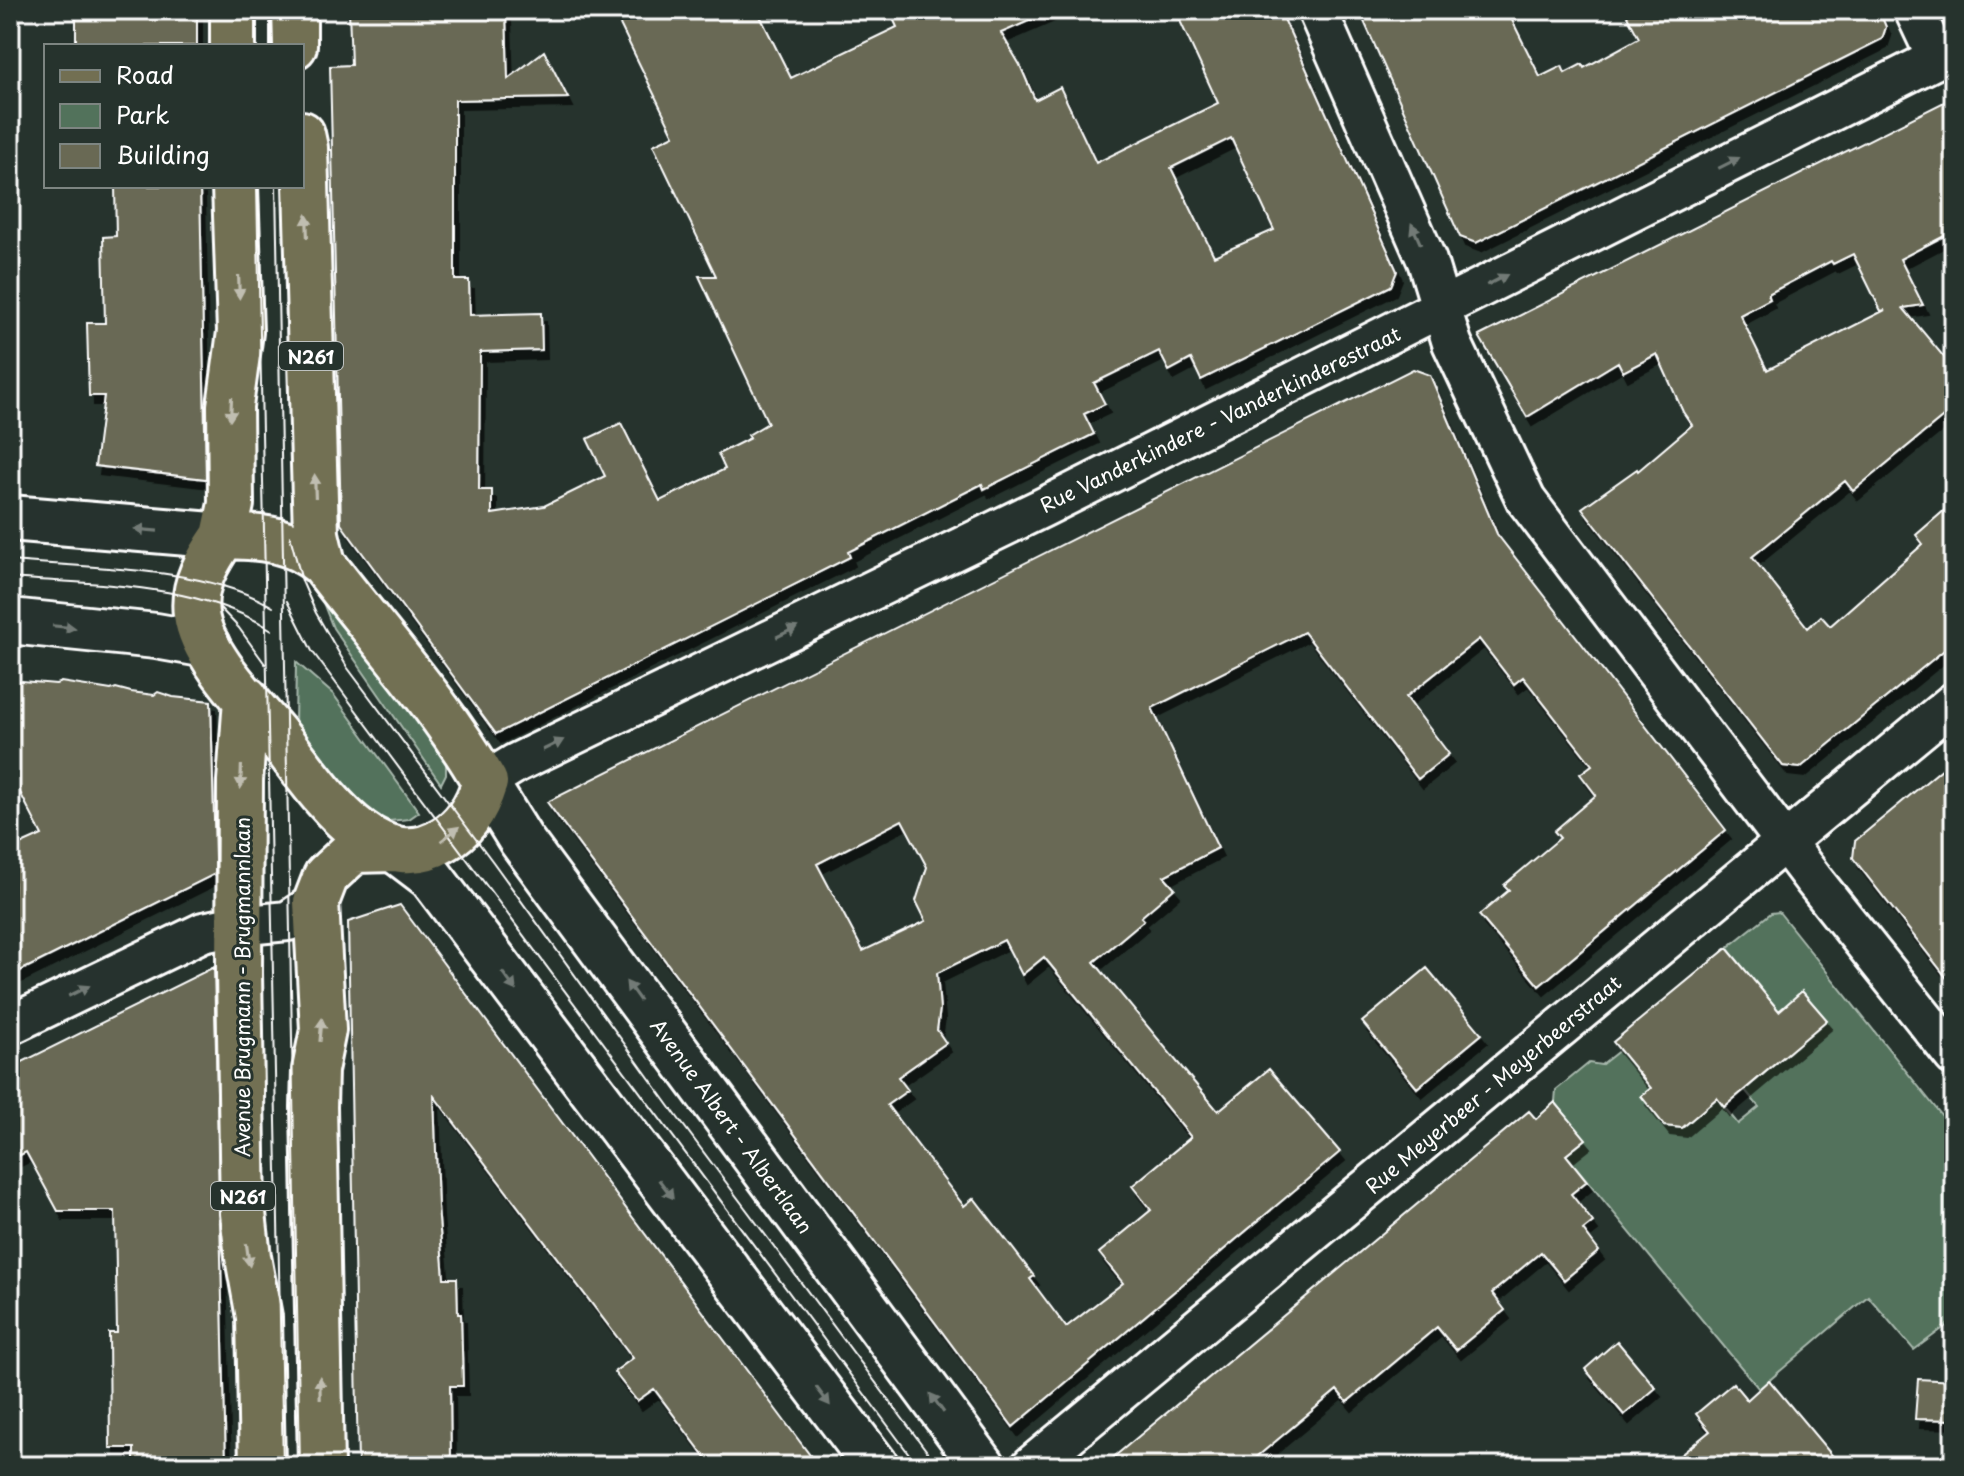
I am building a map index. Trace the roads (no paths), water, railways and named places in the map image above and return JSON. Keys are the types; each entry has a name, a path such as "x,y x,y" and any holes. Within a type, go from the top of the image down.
{"main road":[{"path":"233,10 233,44"},
{"path":"294,10 294,44"},
{"name":"N261","path":"304,143 316,534 323,564"},
{"path":"235,188 240,332 230,406 231,504 224,536 199,579 196,599 198,625 207,645 246,699 352,826 370,840 394,849 431,877 876,1466"},
{"path":"10,518 268,537 305,549 323,564 470,756 485,782 468,819 450,836 418,851 354,850 326,876 316,902 323,1030 315,1070 314,1107 321,1466"},
{"path":"10,621 156,636 207,645"},
{"name":"Avenue Brugmann - Brugmannlaan","path":"246,699 240,781 243,1213 259,1317 262,1466"},
{"name":"Avenue Albert - Albertlaan","path":"485,782 521,840 983,1466"}],"street":[{"path":"1317,10 1427,261 1452,343 1526,500 1785,842 1954,1056"},
{"path":"1914,10 1946,55"},
{"name":"Rue Vanderkindere - Vanderkinderestraat","path":"485,782 516,763 1042,508 1946,55"},
{"name":"Rue Meyerbeer - Meyerbeerstraat","path":"1031,1466 1954,702"},
{"path":"10,1025 203,932 288,921 316,902"}],"tram line":[{"path":"255,10 255,44"},
{"path":"272,10 273,44"},
{"path":"257,188 283,1466"},
{"path":"276,188 300,1466"},
{"path":"290,536 302,581 316,613 347,667 938,1466"},
{"path":"10,561 181,576 245,594 273,607"},
{"path":"10,578 111,585 179,594 242,614 272,630"},
{"path":"287,601 312,651 918,1466"},
{"path":"220,608 265,664"}]}
